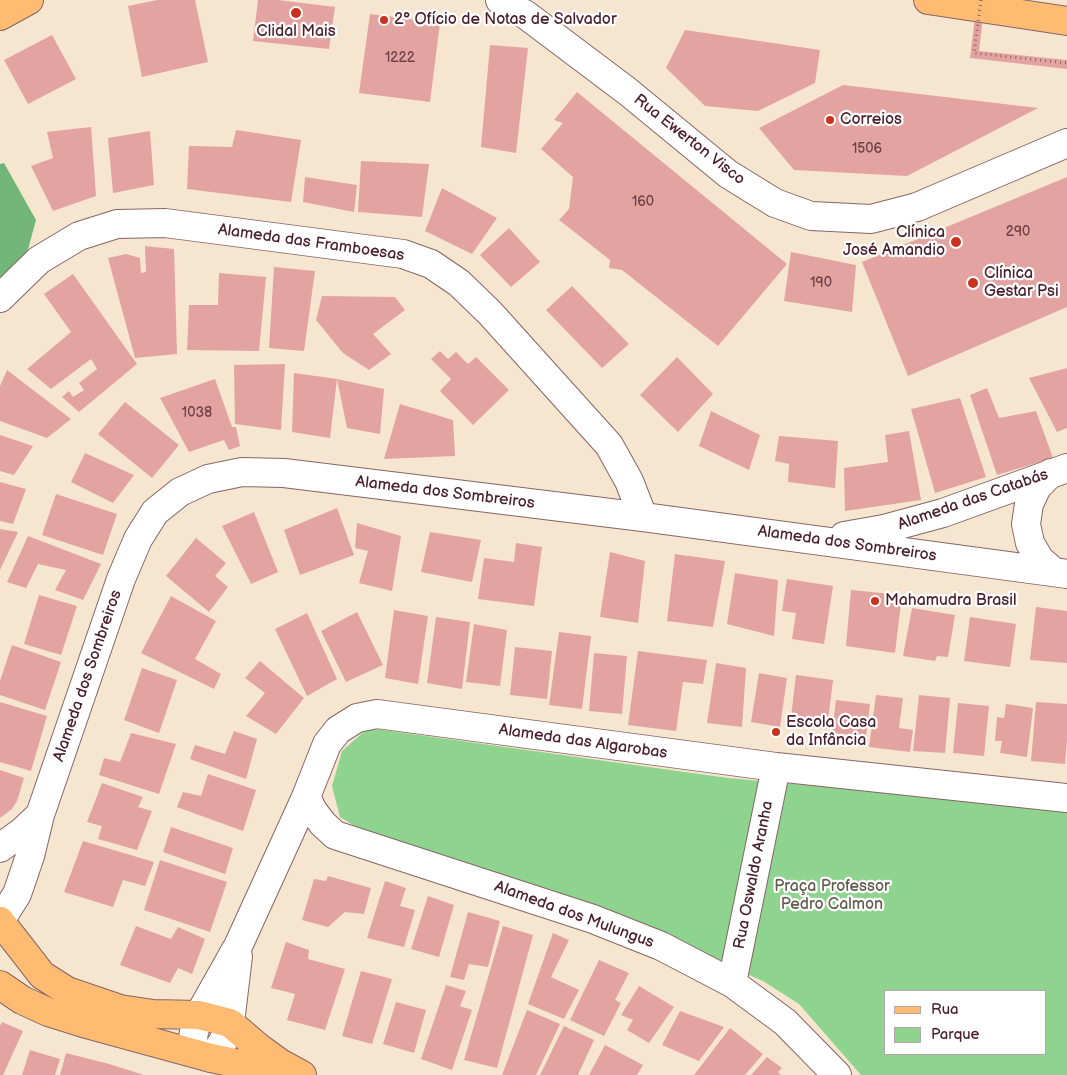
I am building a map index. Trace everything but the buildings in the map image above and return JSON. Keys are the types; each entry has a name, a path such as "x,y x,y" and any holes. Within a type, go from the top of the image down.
{"main road":[{"path":"0,16 29,0"},
{"path":"928,0 1067,21"},
{"path":"0,921 42,975 67,991 120,1009 153,1014 199,1015 230,1023 280,1063 302,1075"},
{"path":"0,985 22,1000 48,1012 83,1024 201,1055 296,1075"}],"street":[{"name":"Rua Ewerton Visco","path":"500,0 526,15 627,91 728,174 776,203 811,216 871,219 917,207 1067,142"},
{"name":"Alameda das Framboesas","path":"0,298 39,260 79,236 117,224 165,222 403,254 431,264 459,283 496,321 609,446 629,482 643,517"},
{"name":"Alameda das Catabás","path":"820,540 884,529 943,514 1059,471"},
{"path":"1059,471 1037,487 1029,504 1026,524 1030,543 1040,560 1061,573"},
{"name":"Alameda dos Sombreiros","path":"0,921 17,894 30,856 40,815 124,571 138,539 156,512 180,492 208,479 242,472 284,473 643,517 1061,573"},
{"name":"Alameda das Algarobas","path":"239,944 230,1023 223,1042 201,1055 194,1032 199,1015 239,944 306,797 327,744 338,730 357,718 377,714 776,767 1067,798"},
{"name":"Rua Oswaldo Aranha","path":"732,983 776,767"},
{"name":"Alameda dos Mulungus","path":"306,797 313,811 335,835 593,919 661,946 732,983 785,1022 837,1075"},
{"name":"Alameda dos Sombreiros","path":"0,848 23,831 40,815"},
{"path":"276,862 289,851 303,843 335,835"}],"path":[{"path":"981,0 974,53 1067,63"}],"green space":[{"path":"4,163 36,220 27,253 0,282 0,164"},
{"name":"Praça Professor Pedro Calmon","path":"368,728 728,778 1067,809 1067,1075 861,1075 799,1004 763,981 678,944 366,833 340,817 332,786 342,751"}],"place":[{"name":"Clidal Mais","path":"296,13"},
{"name":"2° Ofício de Notas de Salvador","path":"384,20"},
{"name":"Correios","path":"830,120"},
{"name":"Clínica José Amandio","path":"956,242"},
{"name":"Clínica Gestar Psi","path":"973,283"},
{"name":"Mahamudra Brasil","path":"875,601"},
{"name":"Escola Casa da Infância","path":"776,732"}]}
